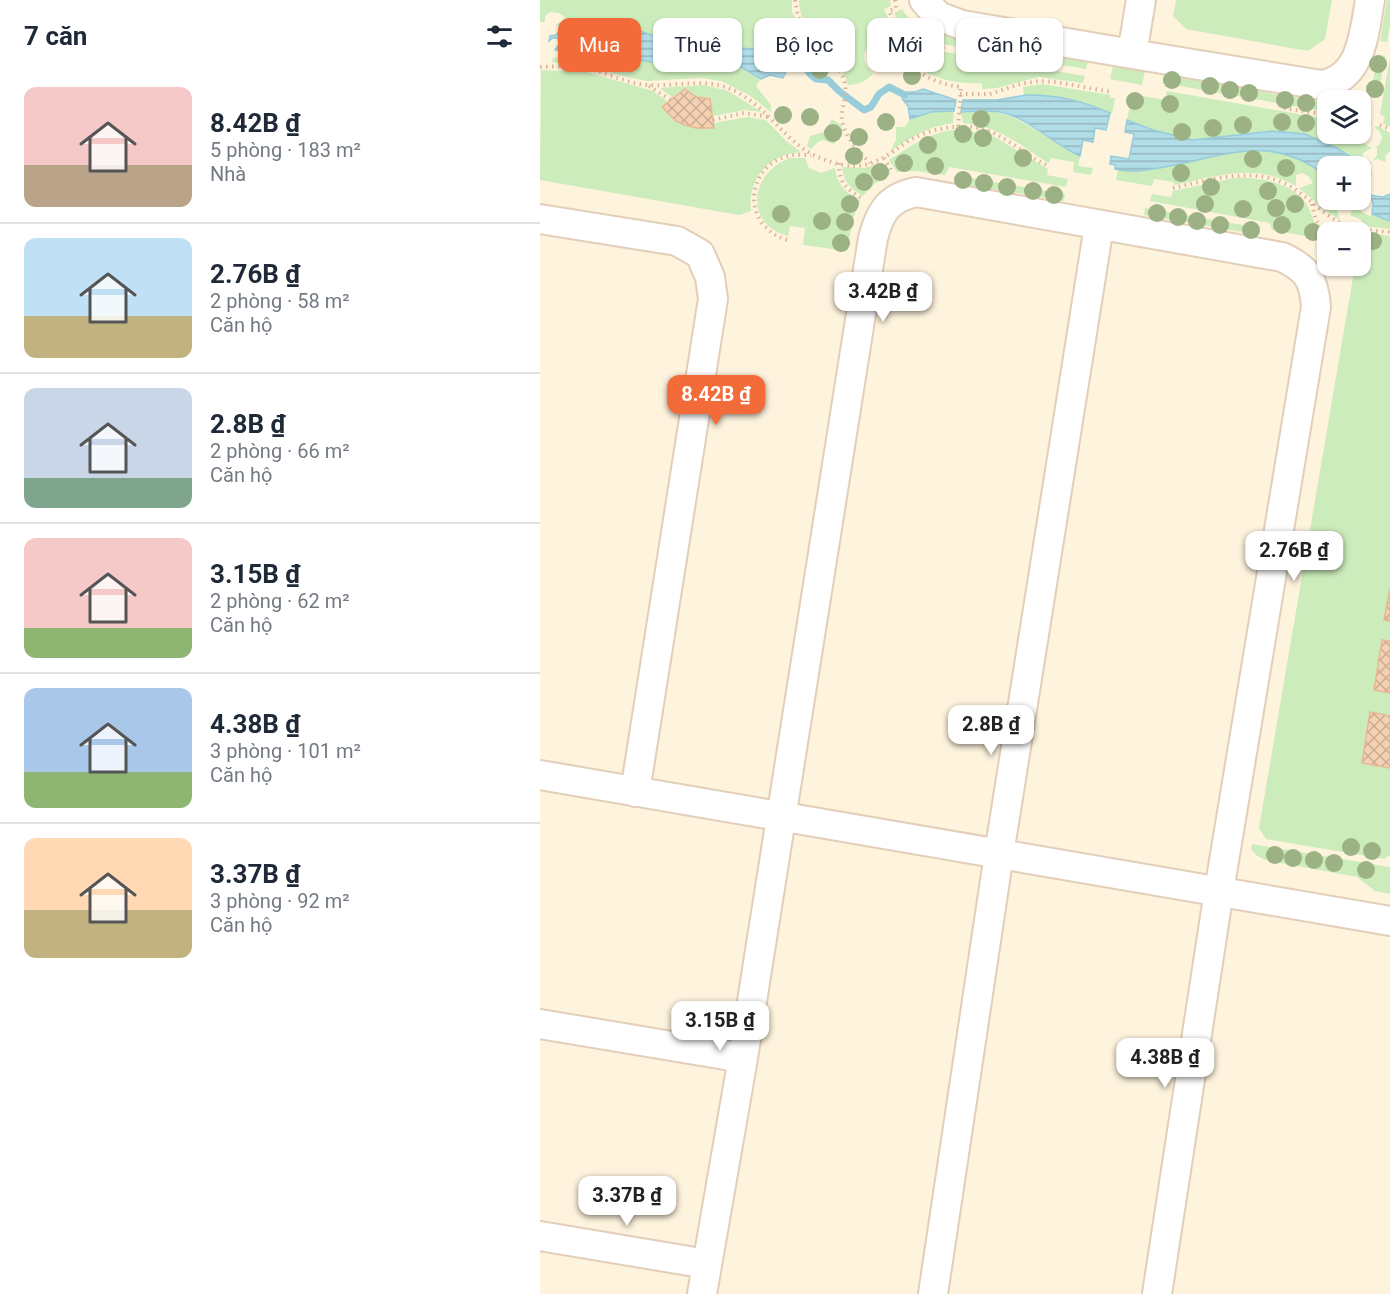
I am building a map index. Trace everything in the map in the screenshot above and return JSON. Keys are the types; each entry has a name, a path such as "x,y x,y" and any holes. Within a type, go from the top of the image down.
{"street":[{"path":"924,0 938,16 962,25 1321,85 1331,84 1352,67 1360,51 1370,0"},
{"path":"1132,54 1141,0"},
{"path":"702,1294 743,1058 869,262 878,220 889,204 903,195 916,192 1282,257 1304,270 1315,292 1316,308 1219,891 1157,1294"},
{"path":"540,219 677,241 700,254 710,277 713,299 635,792"},
{"path":"933,1294 999,854 1099,226"},
{"path":"540,775 1390,921"},
{"path":"540,1024 743,1058"},
{"path":"540,1236 707,1264"}],"path":[{"path":"795,0 799,18"},
{"path":"540,67 583,68 629,82 645,84 700,81 721,85 755,103 792,141 815,155 839,163 857,165 870,163 884,158 913,139 938,130 970,127 998,135 1049,166"},
{"path":"841,72 846,86 842,119 847,135 870,163"},
{"path":"923,72 947,85 961,87 958,127"},
{"path":"960,94 990,94 1020,84 1039,81 1111,92"},
{"path":"645,84 671,100"},
{"path":"713,120 744,113 770,117"},
{"path":"1380,125 1390,129"},
{"path":"788,240 774,234 760,221 754,206 756,188 763,174 781,158 815,155"},
{"path":"884,158 895,176"},
{"path":"839,163 839,173 844,185 863,199"},
{"path":"1173,188 1236,175 1251,175 1287,184 1340,222"},
{"path":"1312,203 1317,224"},
{"path":"1371,231 1390,232"}],"green space":[{"path":"540,0 792,0 792,12 795,18 754,18 754,49 742,48 742,18 653,18 653,35 641,31 641,18 564,18 559,13 550,12 545,16 545,22 540,22"},
{"path":"799,0 890,0 891,6 884,9 888,18 867,18 867,49 864,55 867,72 873,74 862,82 848,85 843,72 855,72 855,18 803,18"},
{"path":"1176,0 1332,0 1325,39 1308,51 1186,29 1173,16"},
{"path":"1387,0 1390,0 1390,26 1387,42 1380,41"},
{"path":"902,9 908,18 898,18 894,13"},
{"path":"944,35 956,37 956,46 944,44"},
{"path":"944,52 956,54 956,72 1062,72 1085,76 1083,83 1038,77 997,88 982,89 982,83 949,80 925,72 944,72"},
{"path":"1378,55 1385,56 1378,98 1371,97"},
{"path":"1063,56 1088,61 1086,69 1063,65"},
{"path":"558,57 558,62 552,62 553,58"},
{"path":"1390,58 1390,127 1383,123 1385,117 1380,114"},
{"path":"641,60 653,62 653,72 742,72 742,68 761,79 756,86 771,105 771,112 749,95 721,81 702,78 647,81 610,72 641,72"},
{"path":"1113,66 1145,71 1142,85 1110,79"},
{"path":"541,70 587,72 653,91 668,102 662,107 667,113 685,124 699,128 714,128 714,123 747,117 766,120 786,141 801,152 779,157 762,170 753,188 751,211 739,215 540,180"},
{"path":"1164,75 1317,101 1317,110 1163,83"},
{"path":"1042,84 1110,95 1110,98 1115,98 1112,114 1069,99 1046,95 1024,96 1023,87"},
{"path":"704,85 728,91 762,112 745,110 713,116 709,99 696,97 685,89 673,98 660,88"},
{"path":"1167,91 1317,117 1317,144 1365,144 1372,148 1363,153 1363,156 1351,156 1345,152 1266,131 1193,140 1153,130 1127,120 1132,94 1165,100"},
{"path":"940,110 954,111 953,123 920,133 890,152 896,140 896,127 905,127 910,119"},
{"path":"988,111 1024,123 1080,156 1078,166 1093,168 1091,175 1073,172 1074,162 1051,158 1049,163 997,132 963,123 961,112"},
{"path":"832,119 841,125 843,131 834,144 823,140 811,149 807,146 810,136 824,132"},
{"path":"1378,126 1390,133 1390,151 1385,156 1386,162 1378,159 1373,161 1377,155 1377,147 1374,147 1379,145 1382,138 1380,132 1374,127"},
{"path":"952,130 976,132 995,137 1048,169 1047,175 1068,179 1066,187 949,167 945,175 916,171 897,172 889,160 926,138"},
{"path":"1260,149 1278,152 1312,166 1317,170 1317,203 1299,188 1313,183 1308,176 1302,173 1296,175 1296,186 1265,174 1250,173 1221,175 1174,185 1174,182 1154,179 1152,186 1116,180 1118,170 1146,170"},
{"path":"791,158 805,158 809,168 821,173 835,168 843,188 860,201 853,219 847,251 803,245 805,228 790,226 788,236 774,230 764,221 758,209 757,197 760,185 777,165"},
{"path":"882,163 891,174 874,184 863,196 851,188 844,177 842,167 865,168"},
{"path":"959,176 1065,194 1064,201 958,183"},
{"path":"1234,178 1253,178 1274,182 1301,197 1317,227 1317,238 1272,230 1270,223 1150,201 1152,194 1171,197 1173,191"},
{"path":"1145,208 1260,228 1259,235 1144,215"},
{"path":"1325,210 1337,210 1340,220"},
{"path":"1352,210 1360,210 1370,216 1372,214 1390,221 1390,229 1371,227 1371,222 1362,222 1350,215"},
{"path":"1371,233 1390,236 1390,855 1384,859 1266,839 1259,828 1353,276 1371,276"},
{"path":"1252,844 1390,867 1390,894 1375,891 1357,877 1265,860 1251,849"}],"water":[{"path":"641,31 653,35 653,62 641,60"},
{"path":"558,32 558,38 549,41 550,36"},
{"path":"742,48 754,49 754,72 786,72 783,78 770,75 761,79 742,68"},
{"path":"923,89 956,100 954,111 931,112 910,119 908,106 902,99 907,92"},
{"path":"1026,95 1069,99 1110,113 1106,130 1095,128 1093,142 1083,140 1080,156 1011,115 990,111 961,112 963,100 997,100"},
{"path":"1127,120 1153,130 1193,140 1273,131 1305,134 1317,139 1317,144 1328,144 1349,156 1317,156 1317,170 1287,155 1268,151 1249,151 1165,167 1128,171 1115,169 1115,165 1110,164 1111,156 1129,159 1134,134 1125,132"},
{"path":"1390,194 1390,221 1372,214 1371,195 1383,197"}],"building":[{"path":"685,89 696,97 710,99 714,128 696,128 685,125 676,121 662,107"},
{"path":"1390,589 1390,621 1384,620"},
{"path":"1382,640 1390,641 1390,693 1374,690"},
{"path":"1370,712 1390,716 1390,768 1362,763"}],"waterway":[{"path":"809,72 816,79 828,80 864,110 871,107 879,94 889,87 905,95"}]}
